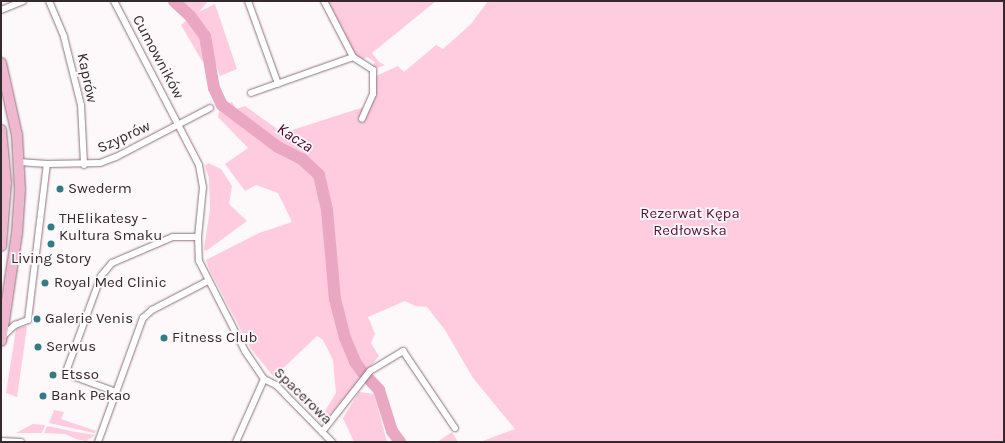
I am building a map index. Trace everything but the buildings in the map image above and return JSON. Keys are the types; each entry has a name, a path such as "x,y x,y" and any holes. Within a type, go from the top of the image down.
{"main road":[{"path":"1,63 10,98 19,162 17,233 1,339"},
{"path":"1,130 6,184 1,246"}],"street":[{"path":"1,10 23,1"},
{"name":"Kaprów","path":"49,1 64,37 80,99 84,165"},
{"name":"Cumowników","path":"114,1 180,125"},
{"path":"248,1 278,84"},
{"path":"324,1 352,57 372,70 373,94 362,119"},
{"path":"251,93 352,57"},
{"name":"Szyprów","path":"19,162 84,165 116,157 180,125 210,108"},
{"name":"Spacerowa","path":"180,125 202,175 198,236 199,261 208,281 245,351 264,379 276,386 332,442"},
{"path":"1,339 15,325 28,320 47,164"},
{"path":"116,392 73,376 67,369 101,276 112,263 173,237 198,236"},
{"path":"98,442 143,318 152,310 208,281"},
{"path":"322,432 370,371 403,351 455,428"},
{"path":"236,442 264,379"},
{"path":"1,441 21,442"}],"green space":[{"path":"180,1 208,1 199,12 215,4 237,69 220,76 215,63 202,61 181,25 192,16"},
{"path":"328,1 436,1 372,53 379,62 385,65 377,68 373,66 375,62 367,57 362,60 357,58"},
{"name":"Rezerwat Kępa Redłowska","path":"488,1 1004,1 1004,442 480,442 515,429 473,378 445,330 427,307 415,306 405,301 368,317 375,334 371,343 379,356 323,424 319,421 336,393 333,360 323,340 317,336 274,377 251,349 209,269 206,260 259,233 292,222 278,193 256,185 245,191 225,164 248,148 218,117 220,106 232,102 236,109 245,106 283,133 364,107 369,109 376,76 398,66 404,72 436,45 443,49 471,24"},
{"path":"208,163 221,169 232,186 229,204 247,221 206,251 204,249 210,209 209,178 205,166"},
{"path":"25,326 27,327 17,397 6,393 16,329"},
{"path":"359,392 374,394 387,442 354,442 343,418"},
{"path":"54,410 64,412 61,419 96,431 94,433 49,423"},
{"path":"33,424 45,425 42,433 16,433"},
{"path":"47,426 95,435 86,441 76,439 65,434 44,433"},
{"path":"452,432 458,442 437,442"}],"waterway":[{"name":"Kacza","path":"174,1 191,17 205,36 214,88 222,105 278,147 302,159 319,175 327,210 335,299 345,338 355,362 363,373"},
{"name":"Kacza","path":"367,377 379,390 392,431 400,442"}],"place":[{"name":"Swederm","path":"60,189"},
{"name":"THElikatesy - Kultura Smaku","path":"51,227"},
{"name":"Living Story","path":"51,244"},
{"name":"Royal Med Clinic","path":"45,283"},
{"name":"Galerie Venis","path":"37,319"},
{"name":"Fitness Club","path":"164,338"},
{"name":"Serwus","path":"38,347"},
{"name":"Etsso","path":"53,375"},
{"name":"Bank Pekao","path":"43,396"}]}
